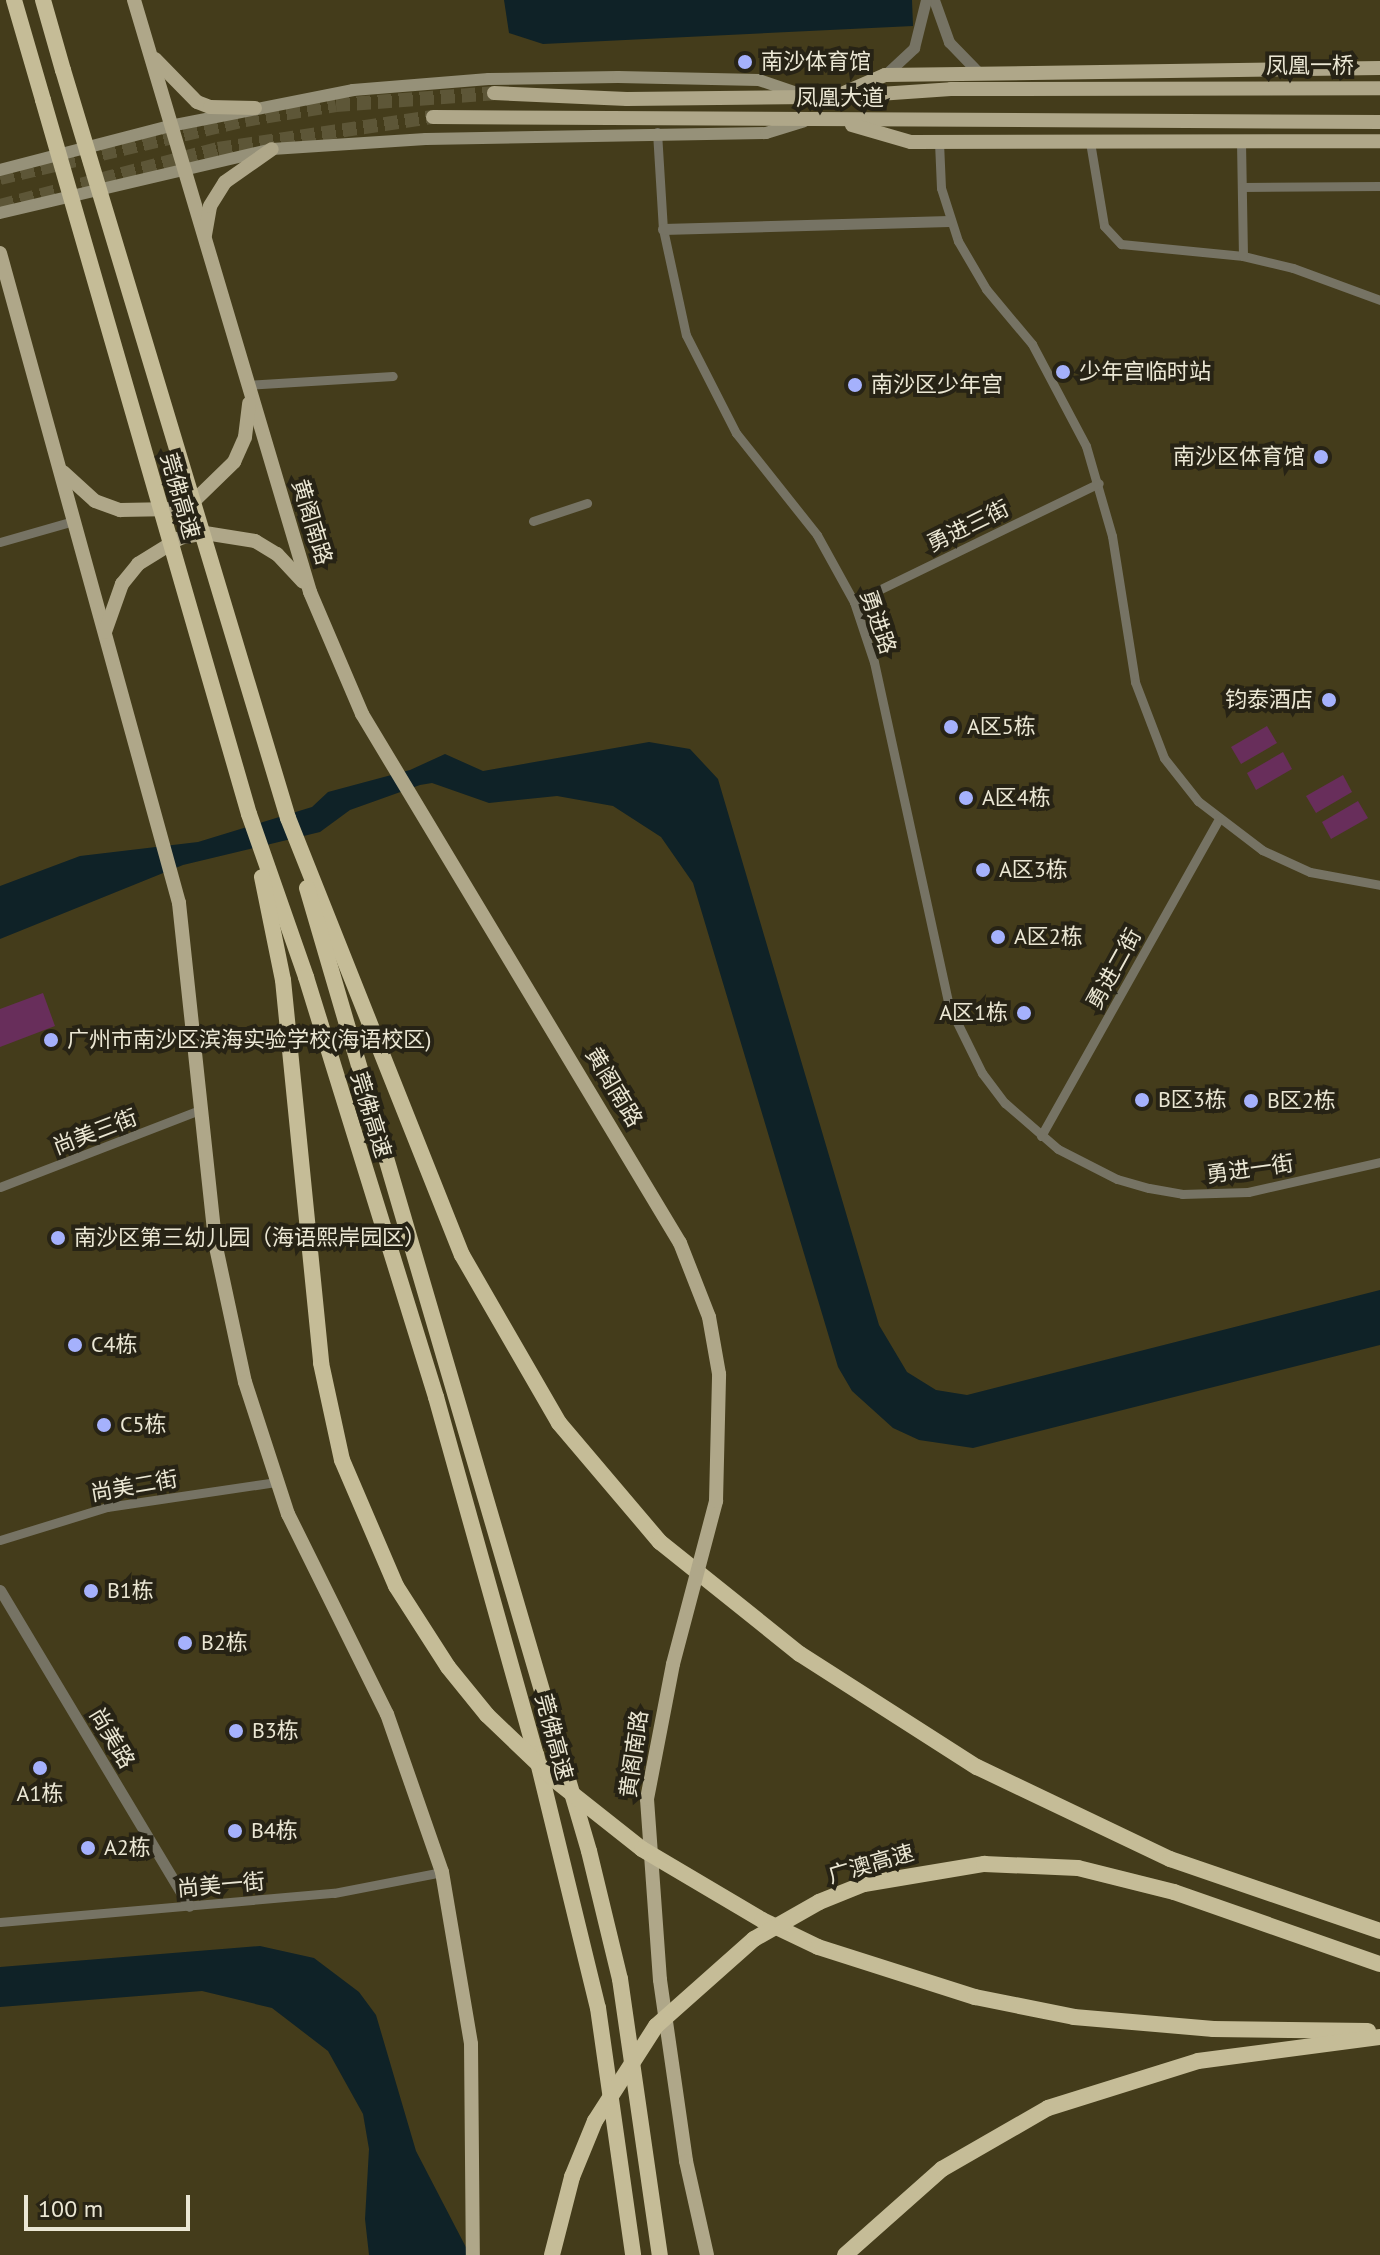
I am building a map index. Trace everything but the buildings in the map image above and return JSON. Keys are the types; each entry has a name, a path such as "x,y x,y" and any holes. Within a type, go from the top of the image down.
{"highway":[{"name":"莞佛高速","path":"14,0 249,814 306,977 436,1397 536,1754 598,2008 633,2255"},
{"name":"莞佛高速","path":"43,0 288,818 330,974 561,1749 620,1979 660,2255"},
{"path":"249,814 283,980 328,1407 358,1506 418,1625 487,1715 565,1789 642,1849 762,1920 818,1947 975,1997 1074,2017 1380,2034"},
{"path":"288,818 462,1255 504,1334 592,1468 660,1542 800,1654 977,1767 1170,1859 1380,1931"},
{"name":"广澳高速","path":"552,2255 572,2177 595,2121 656,2026 754,1939 819,1902 864,1884 984,1864 1078,1868 1174,1892 1380,1964"},
{"path":"848,2251 942,2169 1048,2108 1165,2068 1380,2034"}],"main road":[{"name":"黄阁南路","path":"134,0 310,592 378,739 680,1243 709,1317 719,1374 722,1437 716,1501 673,1664 647,1799 660,1980 686,2161 707,2255"},
{"path":"147,47 172,81 197,102 210,107 255,108"},
{"path":"835,97 885,75 1380,68"},
{"path":"0,170 170,126 353,90 532,79 759,80 810,98"},
{"name":"凤凰一桥","path":"1240,89 1380,88"},
{"name":"凤凰大道","path":"494,93 627,99 810,98 951,89 1240,89"},
{"name":"凤凰大道","path":"433,117 1246,124 1380,122"},
{"path":"0,213 272,149 657,132 766,133 810,120"},
{"path":"837,120 911,142 1380,141"},
{"path":"204,239 218,191 272,149"},
{"path":"0,253 179,903 228,1315 277,1482 387,1714 442,1872 471,2044 473,2255"},
{"path":"0,283 13,302"},
{"path":"58,465 74,486 95,501 147,513 173,509 197,498 234,462 249,411 247,385"},
{"path":"104,633 122,584 138,564 180,538 231,534 255,541 287,562 310,592"}],"street":[{"path":"885,75 914,48 926,0"},
{"path":"934,0 949,42 979,73"},
{"name":"勇进路","path":"657,132 663,229 682,322 708,386 736,433 817,535 854,602 874,662 949,1006 982,1073 1041,1136"},
{"path":"939,142 949,221 972,268 1052,377 1099,483 1142,708 1180,781 1219,819 1285,862 1336,879 1380,885"},
{"path":"1090,142 1104,226 1112,238 1131,248 1204,249 1243,256 1293,268 1380,300"},
{"path":"1241,142 1243,256"},
{"path":"1242,187 1380,186"},
{"path":"663,229 949,221"},
{"path":"247,385 393,376"},
{"name":"勇进三街","path":"854,602 1099,483"},
{"path":"533,521 587,503"},
{"path":"0,542 73,521"},
{"name":"勇进二街","path":"1041,1136 1219,819"},
{"name":"尚美三街","path":"0,1187 202,1109"},
{"name":"勇进一街","path":"1041,1136 1117,1179 1182,1194 1248,1192 1380,1162"},
{"name":"尚美二街","path":"0,1540 107,1507 277,1482"},
{"name":"尚美路","path":"0,1590 189,1906"},
{"name":"尚美一街","path":"0,1922 334,1893 442,1872"}],"shaded area":[{"path":"1267,726 1277,743 1241,764 1231,747"},
{"path":"1283,752 1292,769 1256,790 1247,773"},
{"path":"1343,775 1352,792 1316,813 1306,796"},
{"path":"1358,801 1368,818 1331,839 1322,822"},
{"path":"43,993 55,1026 0,1047 0,1009"}],"water":[{"path":"504,0 912,0 913,26 543,44 509,33"},
{"path":"649,742 690,749 718,779 879,1325 907,1372 936,1390 967,1395 1380,1290 1380,1345 973,1448 919,1440 893,1428 852,1391 838,1367 693,883 661,837 613,806 557,796 489,803 432,783 420,785 350,810 320,832 183,865 0,939 0,886 80,856 198,842 312,807 328,792 410,770 445,754 483,771"},
{"path":"260,1946 314,1958 359,1992 376,2015 416,2151 470,2255 369,2255 365,2219 369,2149 363,2114 328,2051 272,2008 202,1991 0,2007 0,1967"}],"tunnel":[{"path":"0,178 245,120 336,105 494,93"},
{"path":"0,206 218,149 433,117"}],"place":[{"name":"南沙体育馆","path":"745,62"},
{"name":"少年宫临时站","path":"1063,372"},
{"name":"南沙区少年宫","path":"855,385"},
{"name":"南沙区体育馆","path":"1321,457"},
{"name":"钧泰酒店","path":"1329,700"},
{"name":"A区5栋","path":"951,727"},
{"name":"A区4栋","path":"966,798"},
{"name":"A区3栋","path":"983,870"},
{"name":"A区2栋","path":"998,937"},
{"name":"A区1栋","path":"1024,1013"},
{"name":"广州市南沙区滨海实验学校(海语校区)","path":"51,1040"},
{"name":"B区3栋","path":"1142,1100"},
{"name":"B区2栋","path":"1251,1101"},
{"name":"南沙区第三幼儿园（海语熙岸园区）","path":"58,1238"},
{"name":"C4栋","path":"75,1345"},
{"name":"C5栋","path":"104,1425"},
{"name":"B1栋","path":"91,1591"},
{"name":"B2栋","path":"185,1643"},
{"name":"B3栋","path":"236,1731"},
{"name":"A1栋","path":"40,1768"},
{"name":"B4栋","path":"235,1831"},
{"name":"A2栋","path":"88,1848"}]}
